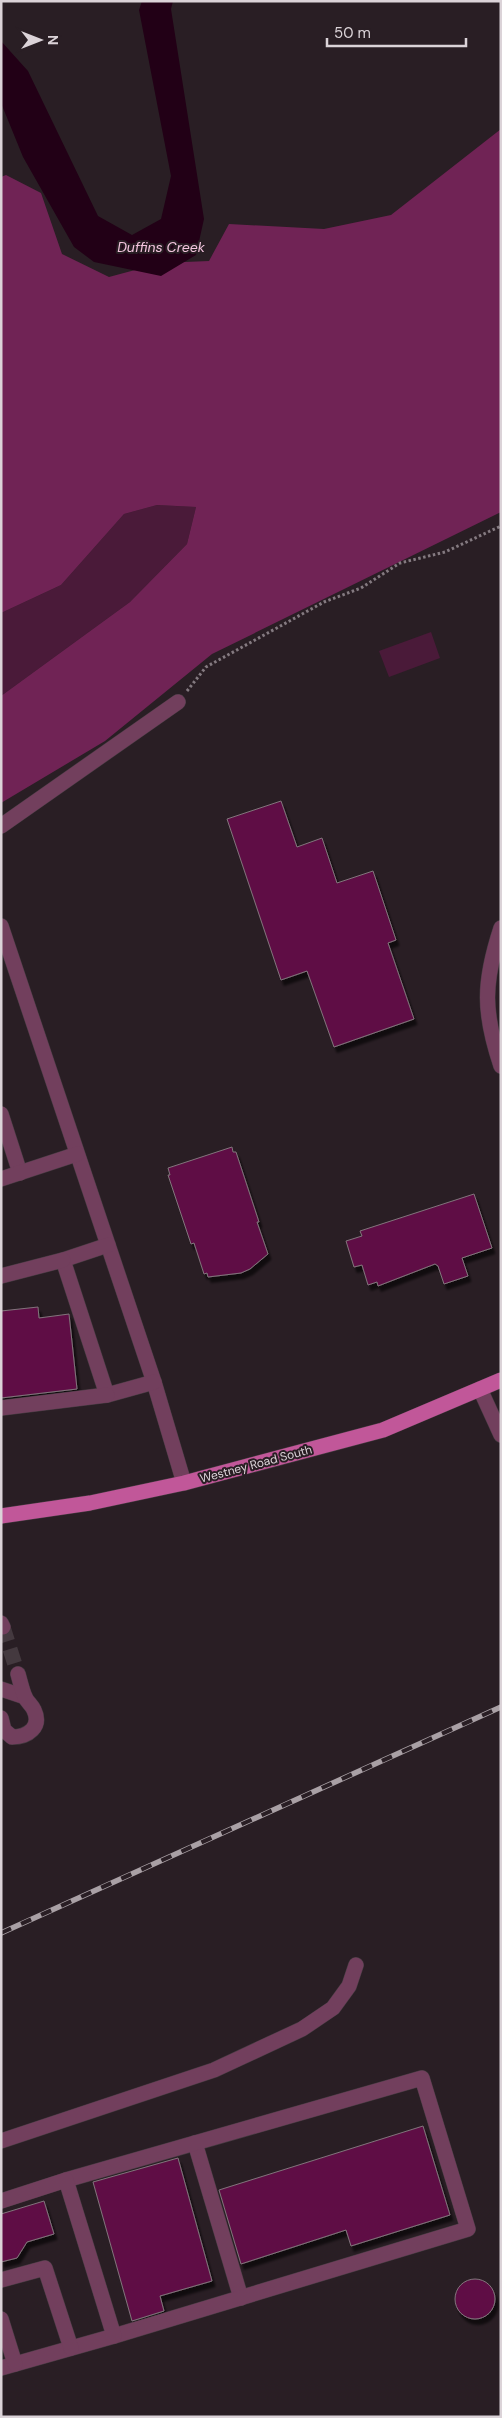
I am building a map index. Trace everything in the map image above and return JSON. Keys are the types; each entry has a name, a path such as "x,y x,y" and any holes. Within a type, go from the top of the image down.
{"main road":[{"name":"Westney Road South","path":"1,1516 90,1503 184,1483 382,1430 501,1380"}],"street":[{"path":"1,826 178,702"},
{"path":"1,926 154,1382 184,1483"},
{"path":"501,928 487,1013 490,1034 501,1066"},
{"path":"1,1114 20,1173"},
{"path":"1,1179 77,1154"},
{"path":"1,1276 63,1260 108,1245"},
{"path":"63,1260 107,1395"},
{"path":"1,1408 107,1395 154,1382"},
{"path":"480,1389 501,1435"},
{"path":"1,1718 4,1730 12,1737 22,1737 31,1733 36,1724 34,1710 25,1698 18,1674"},
{"path":"1,1689 25,1698"},
{"path":"1,2141 214,2070 302,2029 333,2008 349,1986 356,1965"},
{"path":"1,2201 66,2180 422,2078 468,2229 114,2336 8,2366 1,2319"},
{"path":"195,2143 241,2298"},
{"path":"66,2180 114,2336"},
{"path":"1,2280 46,2268 71,2348"}],"path":[{"path":"178,702 206,667 324,602 361,588 400,563 446,552 501,526"}],"shaded area":[{"path":"501,129 501,512 212,654 105,741 1,803 1,696 130,602 187,544 196,507 157,505 124,514 61,585 1,613 1,177 6,175 41,193 62,254 109,277 161,263 209,261 229,224 324,229 391,215"},
{"path":"157,505 196,507 187,544 130,602 1,696 1,613 61,585 124,514"},
{"path":"431,632 440,658 389,677 379,651"}],"water":[{"name":"Duffins Creek","path":"142,1 173,1 171,9 204,219 196,255 161,276 94,262 74,247 23,157 1,103 1,41 28,71 98,216 132,235 161,219 171,176 139,10"}],"building":[{"path":"281,801 297,847 322,838 337,883 373,871 396,940 388,943 414,1019 334,1047 307,971 281,980 227,819"},
{"path":"232,1147 233,1152 236,1152 268,1254 250,1269 241,1273 208,1277 207,1273 204,1274 194,1243 191,1244 168,1175 170,1175 168,1168"},
{"path":"474,1194 492,1248 462,1258 468,1276 444,1284 438,1266 435,1264 378,1286 377,1282 368,1285 362,1265 354,1267 346,1241 362,1236 360,1231"},
{"path":"38,1307 39,1318 69,1314 77,1389 1,1398 1,1311"},
{"path":"423,2126 450,2215 351,2246 346,2230 241,2264 219,2190"},
{"path":"178,2158 212,2281 160,2296 164,2311 132,2321 93,2182"},
{"path":"44,2201 54,2234 27,2242 17,2258 1,2262 1,2214"},
{"path":"479,2279 486,2282 492,2288 495,2299 494,2307 486,2316 479,2319 471,2319 464,2316 456,2307 455,2295 458,2288 467,2280"}],"tunnel":[{"path":"3,1627 18,1674"}],"railway":[{"path":"1,1933 501,1707"}]}
